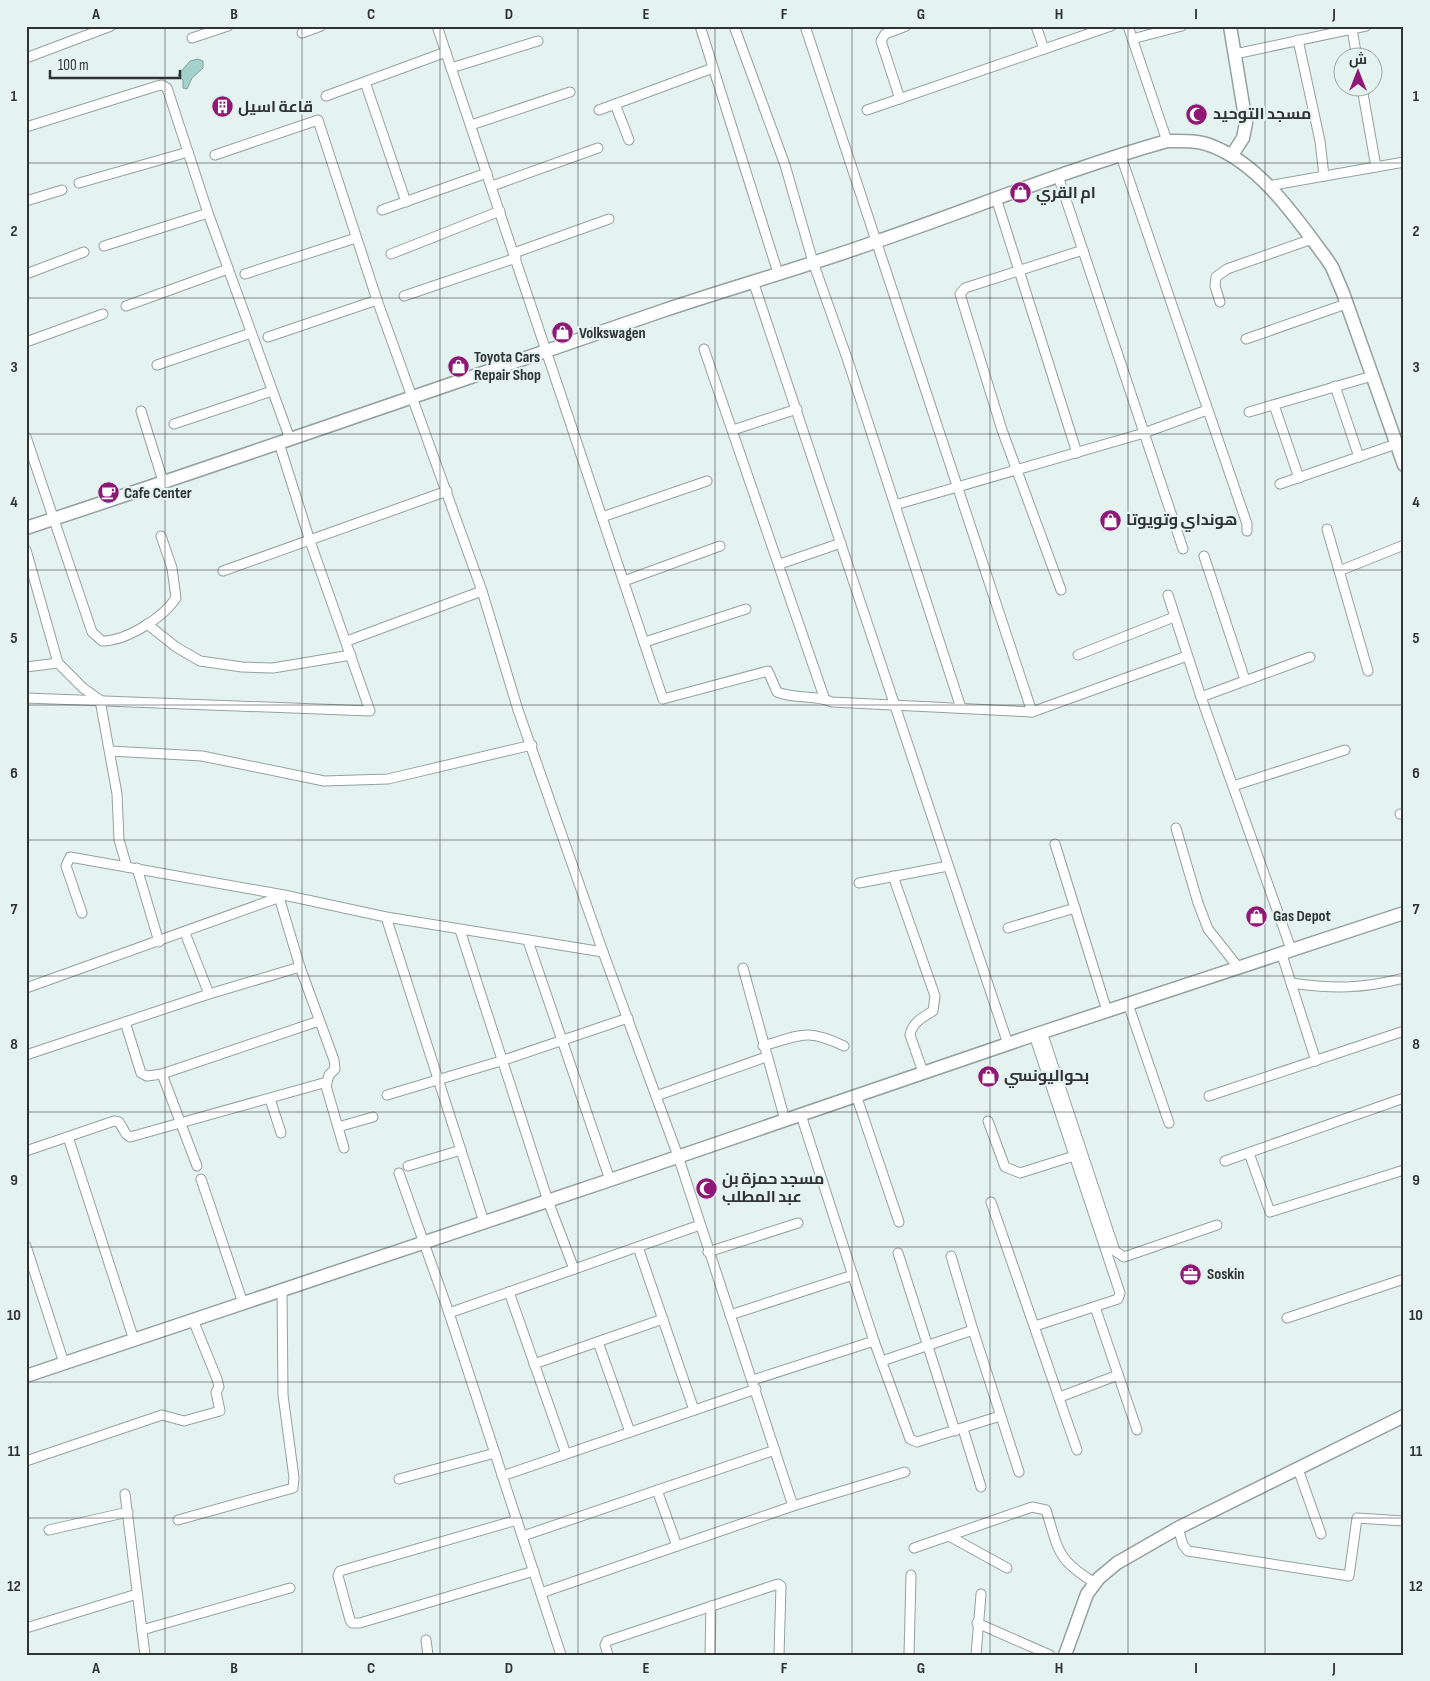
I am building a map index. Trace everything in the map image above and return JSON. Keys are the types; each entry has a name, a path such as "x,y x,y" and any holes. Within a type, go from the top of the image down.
{"street":[{"path":"26,58 111,26"},
{"path":"192,38 228,26"},
{"path":"302,33 321,26"},
{"path":"437,26 663,699 768,671 777,692 794,698 824,697 832,702 1032,712 1187,656"},
{"path":"700,26 778,273"},
{"path":"734,26 785,166 813,262 961,708"},
{"path":"805,26 1032,712"},
{"path":"900,99 882,41 886,34 906,26"},
{"path":"1036,26 1044,49"},
{"path":"867,110 1111,26"},
{"path":"1128,26 1167,141"},
{"path":"1132,39 1182,26"},
{"path":"1230,26 1246,123 1243,138 1232,155"},
{"path":"1235,54 1298,40 1320,31 1366,26"},
{"path":"1352,29 1355,48"},
{"path":"1298,40 1320,142 1324,176"},
{"path":"451,68 538,41"},
{"path":"326,96 446,52"},
{"path":"599,110 713,68"},
{"path":"365,82 406,202"},
{"path":"26,127 162,85 167,88 208,213 272,391 310,541 347,641 370,711 26,698"},
{"path":"471,125 570,92"},
{"path":"1364,98 1376,167"},
{"path":"615,104 628,140"},
{"path":"215,155 318,120 377,300 482,591 518,710 532,745 603,952 678,1156 708,1252 755,1384 793,1506"},
{"path":"26,528 412,398 458,380 548,352 753,281 875,242 1058,176 1167,141 1197,142 1211,145 1232,155 1268,186 1312,239 1332,267 1404,465"},
{"path":"492,186 598,148"},
{"path":"79,183 188,152"},
{"path":"1121,156 1247,524 1247,531"},
{"path":"1268,186 1404,162"},
{"path":"382,210 487,174"},
{"path":"1058,176 1183,549"},
{"path":"26,201 62,190"},
{"path":"996,198 1077,453"},
{"path":"392,254 500,211"},
{"path":"104,246 208,213"},
{"path":"404,296 608,219"},
{"path":"245,274 356,238"},
{"path":"1220,302 1215,286 1216,276 1228,269 1312,239"},
{"path":"1061,590 1017,472 960,294 965,288 1083,250"},
{"path":"26,274 84,252"},
{"path":"126,306 228,269"},
{"path":"753,281 1008,1044"},
{"path":"268,337 377,300"},
{"path":"1246,339 1346,304"},
{"path":"26,342 103,314"},
{"path":"157,365 251,333"},
{"path":"704,349 780,564 824,697"},
{"path":"1249,412 1372,376"},
{"path":"1336,386 1359,457"},
{"path":"174,424 272,391"},
{"path":"1274,404 1299,478"},
{"path":"733,430 797,409"},
{"path":"895,505 1017,472 1144,433 1207,410"},
{"path":"141,411 163,482"},
{"path":"26,437 92,632 102,641 115,641 147,624 169,609 176,598 172,568 161,536"},
{"path":"1280,484 1396,444"},
{"path":"602,517 707,481"},
{"path":"223,571 447,491"},
{"path":"1327,529 1368,671"},
{"path":"780,564 842,544"},
{"path":"1339,571 1404,545"},
{"path":"624,581 720,546"},
{"path":"26,550 58,663 83,688 100,700 117,794 119,840 127,866"},
{"path":"1204,556 1245,680"},
{"path":"347,641 482,591"},
{"path":"1168,595 1286,950 1291,983 1316,1061"},
{"path":"644,642 746,609"},
{"path":"1078,655 1174,617"},
{"path":"147,624 176,647 200,661 242,668 273,668 351,655"},
{"path":"1201,697 1310,658"},
{"path":"26,667 58,663"},
{"path":"110,751 202,756 324,781 388,780 532,745"},
{"path":"1233,786 1345,750"},
{"path":"1176,828 1198,903 1208,929 1238,967"},
{"path":"1055,844 1107,1011"},
{"path":"82,913 68,871 68,858 75,857 127,866 386,917 603,952"},
{"path":"859,883 948,866"},
{"path":"137,868 159,942"},
{"path":"893,876 934,996 933,1010 912,1026 910,1030 923,1072"},
{"path":"26,988 185,933 282,896"},
{"path":"282,896 300,967 335,1065 327,1082 344,1148"},
{"path":"1008,928 1075,908"},
{"path":"26,1376 423,1241 610,1180 1038,1033 1286,950 1404,913"},
{"path":"386,917 484,1222"},
{"path":"460,930 548,1201 574,1269"},
{"path":"185,933 209,994"},
{"path":"528,941 610,1180"},
{"path":"26,1056 209,994 300,967"},
{"path":"743,968 766,1057 785,1120"},
{"path":"1291,983 1326,988 1348,988 1373,986 1404,978"},
{"path":"1128,1004 1169,1123"},
{"path":"387,1095 439,1081 628,1018"},
{"path":"125,1022 143,1076 162,1074 320,1021"},
{"path":"1209,1096 1404,1031"},
{"path":"1035,1326 1118,1299 1120,1293 1074,1156 1038,1033"},
{"path":"1038,1033 1115,1251 1124,1257 1217,1225"},
{"path":"763,1046 806,1034 822,1036 844,1046"},
{"path":"656,1096 766,1057"},
{"path":"162,1074 197,1166"},
{"path":"26,1151 114,1122 119,1122 130,1137 327,1082"},
{"path":"856,1095 899,1222"},
{"path":"1225,1160 1404,1098"},
{"path":"270,1099 281,1133"},
{"path":"801,1115 874,1341 913,1442 959,1430 1000,1416"},
{"path":"338,1127 373,1118"},
{"path":"988,1121 1005,1167 1012,1171 1020,1173 1074,1156"},
{"path":"68,1136 134,1340"},
{"path":"408,1166 461,1150"},
{"path":"1249,1153 1270,1212 1404,1170"},
{"path":"399,1173 449,1313 561,1655"},
{"path":"201,1179 242,1303"},
{"path":"990,1202 1060,1397 1077,1450"},
{"path":"708,1252 798,1223"},
{"path":"449,1313 700,1225"},
{"path":"26,1246 64,1363"},
{"path":"638,1247 694,1410"},
{"path":"898,1253 928,1345 981,1487"},
{"path":"951,1256 1018,1472"},
{"path":"730,1315 853,1275"},
{"path":"1288,1318 1404,1279"},
{"path":"178,1520 293,1488 294,1478 283,1395 282,1290"},
{"path":"509,1292 566,1454"},
{"path":"1095,1307 1137,1430"},
{"path":"534,1364 663,1319"},
{"path":"26,1461 162,1415 184,1421 220,1411 216,1392 219,1386 217,1379 193,1320"},
{"path":"882,1361 973,1330"},
{"path":"502,1476 694,1410 755,1384 874,1341"},
{"path":"598,1342 630,1432"},
{"path":"1060,1397 1118,1375"},
{"path":"1065,1655 1080,1608 1094,1583 1117,1563 1178,1528 1404,1416"},
{"path":"523,1536 775,1450"},
{"path":"399,1479 495,1453"},
{"path":"1298,1468 1321,1534"},
{"path":"541,1593 793,1506 905,1472"},
{"path":"656,1490 677,1546"},
{"path":"125,1494 145,1655"},
{"path":"914,1548 1032,1507 1044,1509 1061,1556 1073,1569 1094,1583"},
{"path":"49,1530 128,1512"},
{"path":"1178,1528 1183,1545 1188,1551 1349,1576 1357,1518 1404,1520"},
{"path":"517,1520 340,1571 338,1576 350,1620 352,1623 360,1623 534,1571"},
{"path":"949,1536 1007,1568"},
{"path":"909,1655 911,1575"},
{"path":"608,1655 605,1645 607,1641 780,1585 779,1655"},
{"path":"142,1630 290,1588"},
{"path":"26,1628 137,1594"},
{"path":"976,1655 977,1622 981,1594"},
{"path":"710,1655 711,1606"},
{"path":"977,1622 1050,1655"},
{"path":"426,1640 428,1655"}],"water":[{"path":"198,59 203,61 203,68 192,78 187,89 183,88 183,80 178,75 190,61"}],"place":[{"name":"قاعة اسيل","path":"222,107"},
{"name":"مسجد التوحيد","path":"1197,114"},
{"name":"ام القري","path":"1020,193"},
{"name":"Volkswagen","path":"563,333"},
{"name":"Toyota Cars Repair Shop","path":"458,366"},
{"name":"Cafe Center","path":"108,493"},
{"name":"هونداي وتويوتا","path":"1110,520"},
{"name":"Gas Depot","path":"1257,916"},
{"name":"بحواليونسي","path":"988,1076"},
{"name":"مسجد حمزة بن عبد المطلب","path":"706,1188"},
{"name":"Soskin","path":"1191,1274"}]}
